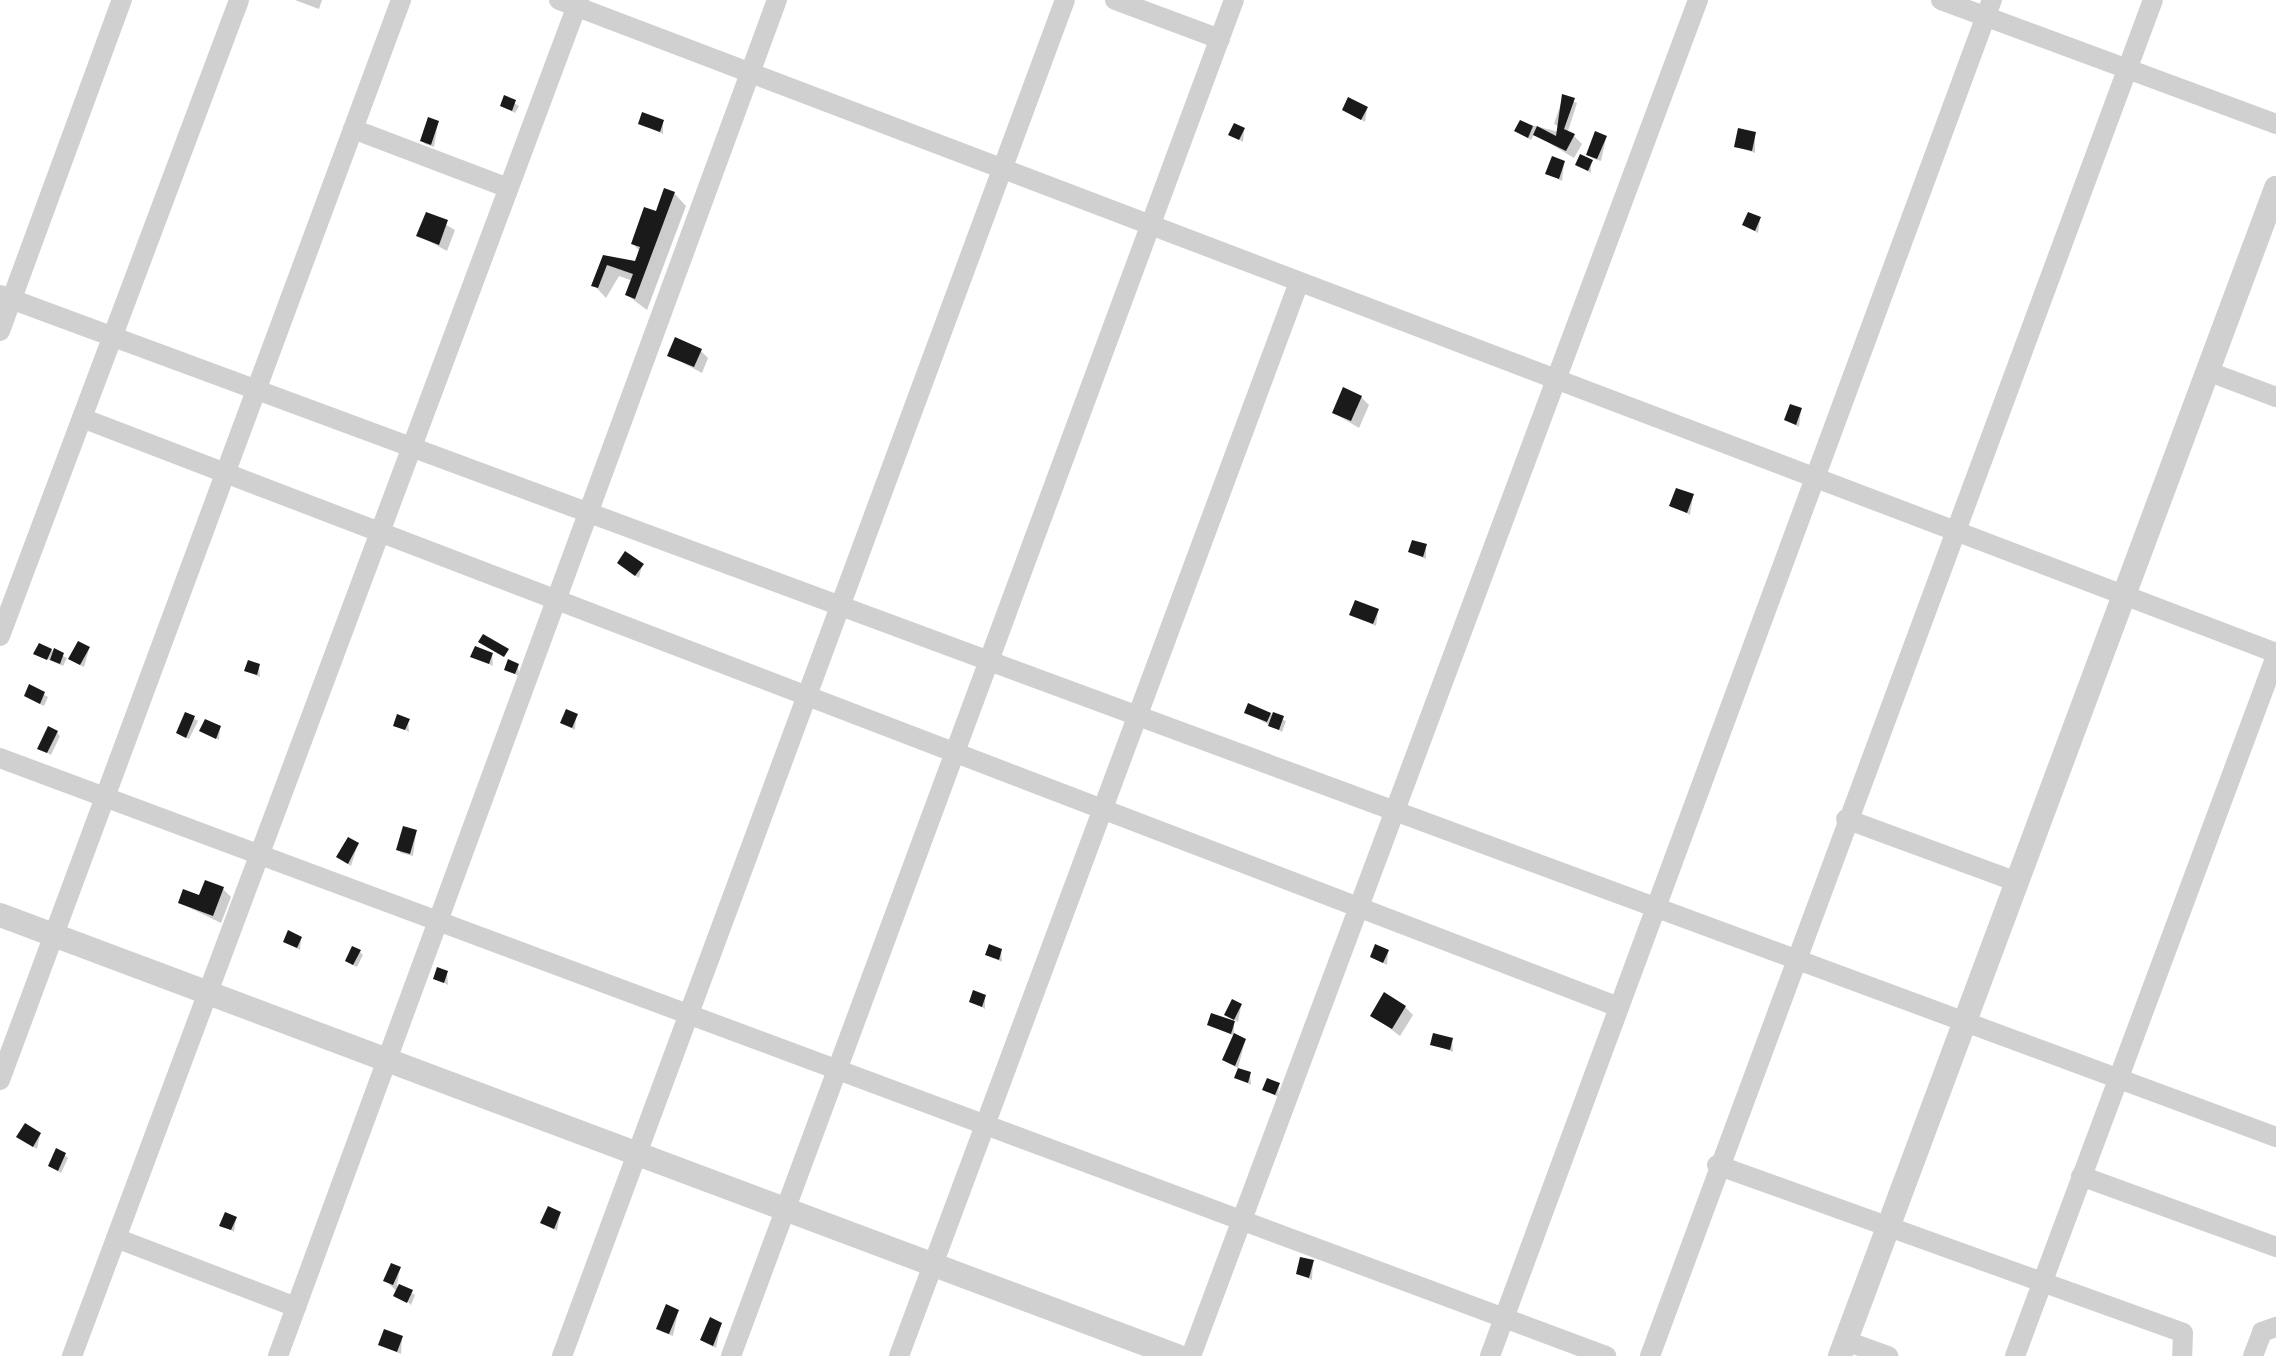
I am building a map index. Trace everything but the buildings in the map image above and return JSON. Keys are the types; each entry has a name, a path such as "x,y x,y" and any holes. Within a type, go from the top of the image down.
{"street":[{"path":"0,331 6,297 122,0"},
{"path":"0,636 239,0"},
{"path":"0,1080 401,0"},
{"path":"278,1356 559,603 777,0"},
{"path":"562,1356 999,167 1065,0"},
{"path":"1115,0 1220,39"},
{"path":"731,1356 1234,0"},
{"path":"1191,1356 1698,0"},
{"path":"1941,0 1989,8 2126,67 2276,124"},
{"path":"1650,1356 1717,1165 2153,0"},
{"path":"72,1356 508,188 572,2 750,73 2276,655 2015,1356"},
{"path":"1490,1356 1989,8"},
{"path":"353,129 508,188"},
{"path":"1888,1356 1843,1348 2276,188"},
{"path":"899,1356 1299,282"},
{"path":"6,297 2276,1137"},
{"path":"2207,371 2276,397"},
{"path":"82,418 1619,1007"},
{"path":"0,758 1606,1356"},
{"path":"1846,819 2017,882"},
{"path":"0,915 1177,1356"},
{"path":"1717,1165 2183,1333 2182,1356"},
{"path":"2081,1176 2276,1247"},
{"path":"116,1238 296,1307"},
{"path":"2253,1356 2262,1332 2276,1327"}]}
